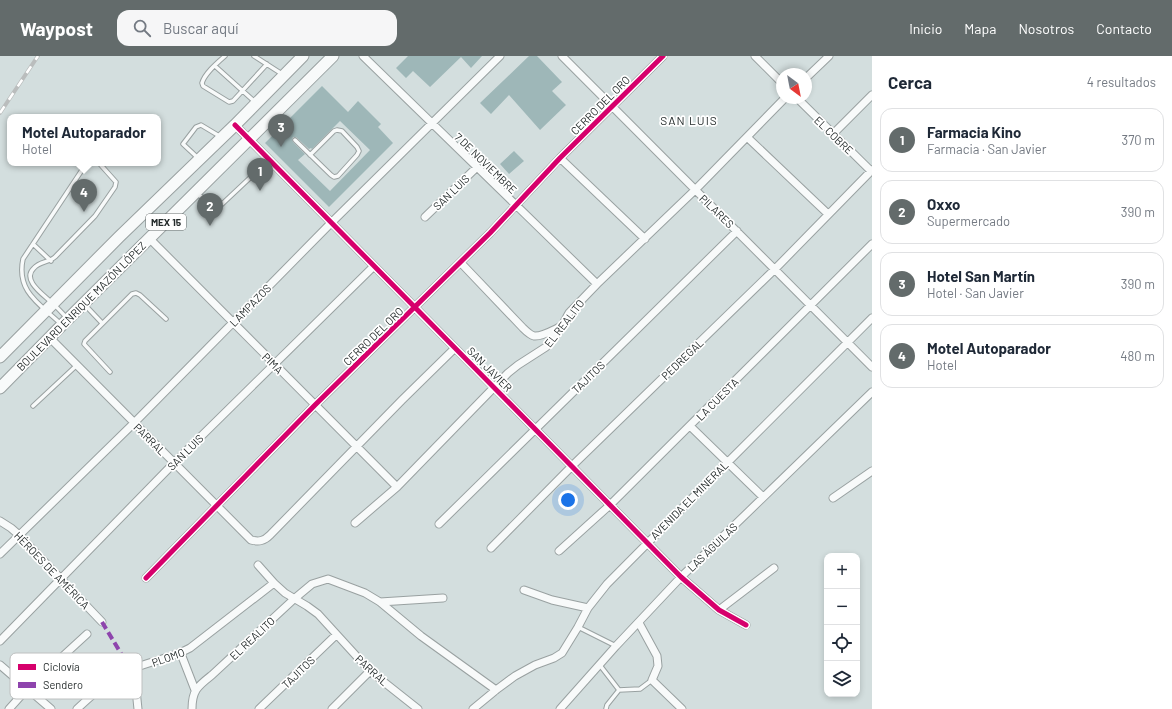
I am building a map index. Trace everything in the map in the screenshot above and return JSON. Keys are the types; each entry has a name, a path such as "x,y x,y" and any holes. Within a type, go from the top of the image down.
{"main road":[{"name":"BOULEVARD ENRIQUE MAZÓN LÓPEZ","path":"0,388 333,56"},
{"name":"BOULEVARD ENRIQUE MAZÓN LÓPEZ","path":"0,357 284,76 299,57"}],"street":[{"name":"7 DE NOVIEMBRE","path":"363,56 476,168 597,284"},
{"name":"LAMPAZOS","path":"0,554 134,423 331,222 500,56"},
{"name":"PILARES","path":"562,56 872,367"},
{"name":"CERRO DEL ORO","path":"146,578 216,505 316,405 461,263 517,206 560,158 663,56"},
{"path":"756,56 776,77"},
{"path":"812,72 829,56"},
{"path":"833,134 872,95"},
{"name":"EL REALITO","path":"355,523 396,486 518,365 546,347 554,338 569,313 748,138 779,104"},
{"name":"EL COBRE","path":"803,104 871,170"},
{"name":"SAN JAVIER","path":"235,125 681,577 719,610 746,625"},
{"path":"748,138 828,214"},
{"path":"560,158 645,239"},
{"name":"SAN LUIS","path":"426,217 476,168"},
{"name":"PEDREGAL","path":"490,548 572,466 775,269 871,170"},
{"name":"TAJITOS","path":"439,524 737,231"},
{"name":"PIMA","path":"149,238 396,486"},
{"name":"LA CUESTA","path":"559,551 610,505 872,244"},
{"path":"461,263 530,334 534,336 540,335 562,326"},
{"name":"SAN LUIS","path":"0,641 174,463 374,266"},
{"name":"AVENIDA EL MINERAL","path":"473,709 515,676 562,653 588,608 607,584 647,542 872,318"},
{"name":"PARRAL","path":"50,337 251,540 258,542 265,540 356,447"},
{"path":"356,447 455,348"},
{"name":"LAS ÁGUILAS","path":"560,709 599,664 681,577 872,392"},
{"path":"690,426 763,497"},
{"path":"833,498 872,471"},
{"name":"HÉROES DE AMÉRICA","path":"0,521 19,535 102,622"},
{"name":"PARRAL","path":"258,565 285,593 318,614 370,672 418,709"},
{"path":"719,610 774,568"},
{"name":"EL REALITO","path":"195,690 294,598 312,584 328,579 380,602"},
{"name":"PLOMO","path":"142,666 181,654 274,583"},
{"path":"524,590 552,600 588,608"},
{"path":"380,602 443,598"},
{"path":"380,602 421,636 496,690"},
{"path":"639,623 657,656 658,666 652,680 682,709"},
{"path":"66,653 87,634"},
{"name":"TAJITOS","path":"259,709 336,635"},
{"path":"181,654 195,690 192,709"},
{"path":"0,665 10,674"},
{"path":"332,709 370,672"},
{"path":"9,709 18,699"},
{"path":"39,699 51,709"},
{"name":"PLOMO","path":"77,709 89,699"},
{"path":"137,699 138,709"}],"lane":[{"path":"225,56 202,83 203,86 229,102 233,101 267,64"},
{"path":"254,56 284,76"},
{"path":"215,66 256,103"},
{"path":"269,120 280,129"},
{"path":"199,159 183,144 196,127 201,125 222,138"},
{"path":"294,140 310,155 334,176 338,176 359,151 358,147 342,131 337,130 334,131 310,155"},
{"path":"195,194 220,206 269,160"},
{"path":"65,322 49,307 34,300 26,290 22,280 21,268 23,259 86,166"},
{"path":"65,322 49,307 37,290 30,274 32,269 38,264 51,261 95,216 115,187 116,182 102,166"},
{"path":"33,244 51,261"},
{"path":"110,372 84,344 102,323 132,294 140,294 166,319"},
{"path":"83,304 102,323"},
{"path":"33,406 77,365"},
{"path":"578,627 616,646"},
{"path":"599,664 619,690"},
{"path":"606,709 607,705 619,690 640,689 652,680"}],"building":[{"path":"408,56 482,56 471,68 461,57 430,87 413,71 406,78 396,68"},
{"path":"529,56 537,56 562,82 552,91 566,105 540,130 509,95 491,114 480,103"},
{"path":"322,86 348,112 358,101 381,124 378,127 393,143 329,207 265,143 277,131 282,131 282,126","holes":["340,121 370,150 330,191 298,160 305,154 292,140 293,137 296,137 309,149 312,149"]},
{"path":"514,151 524,161 509,174 500,164"}],"railway":[{"path":"0,113 38,56"}],"marked path":[{"path":"102,622 121,653"}],"cycle path":[{"path":"146,578 315,405 490,233 560,158 663,56"},
{"path":"235,125 681,577 719,610 746,625"}],"place":[{"name":"Hotel San Martín","path":"281,147"},
{"name":"Farmacia Kino","path":"260,191"},
{"name":"Motel Autoparador","path":"84,212"},
{"name":"Oxxo","path":"210,226"}],"district":[{"name":"SAN LUIS","path":"689,120"}]}
